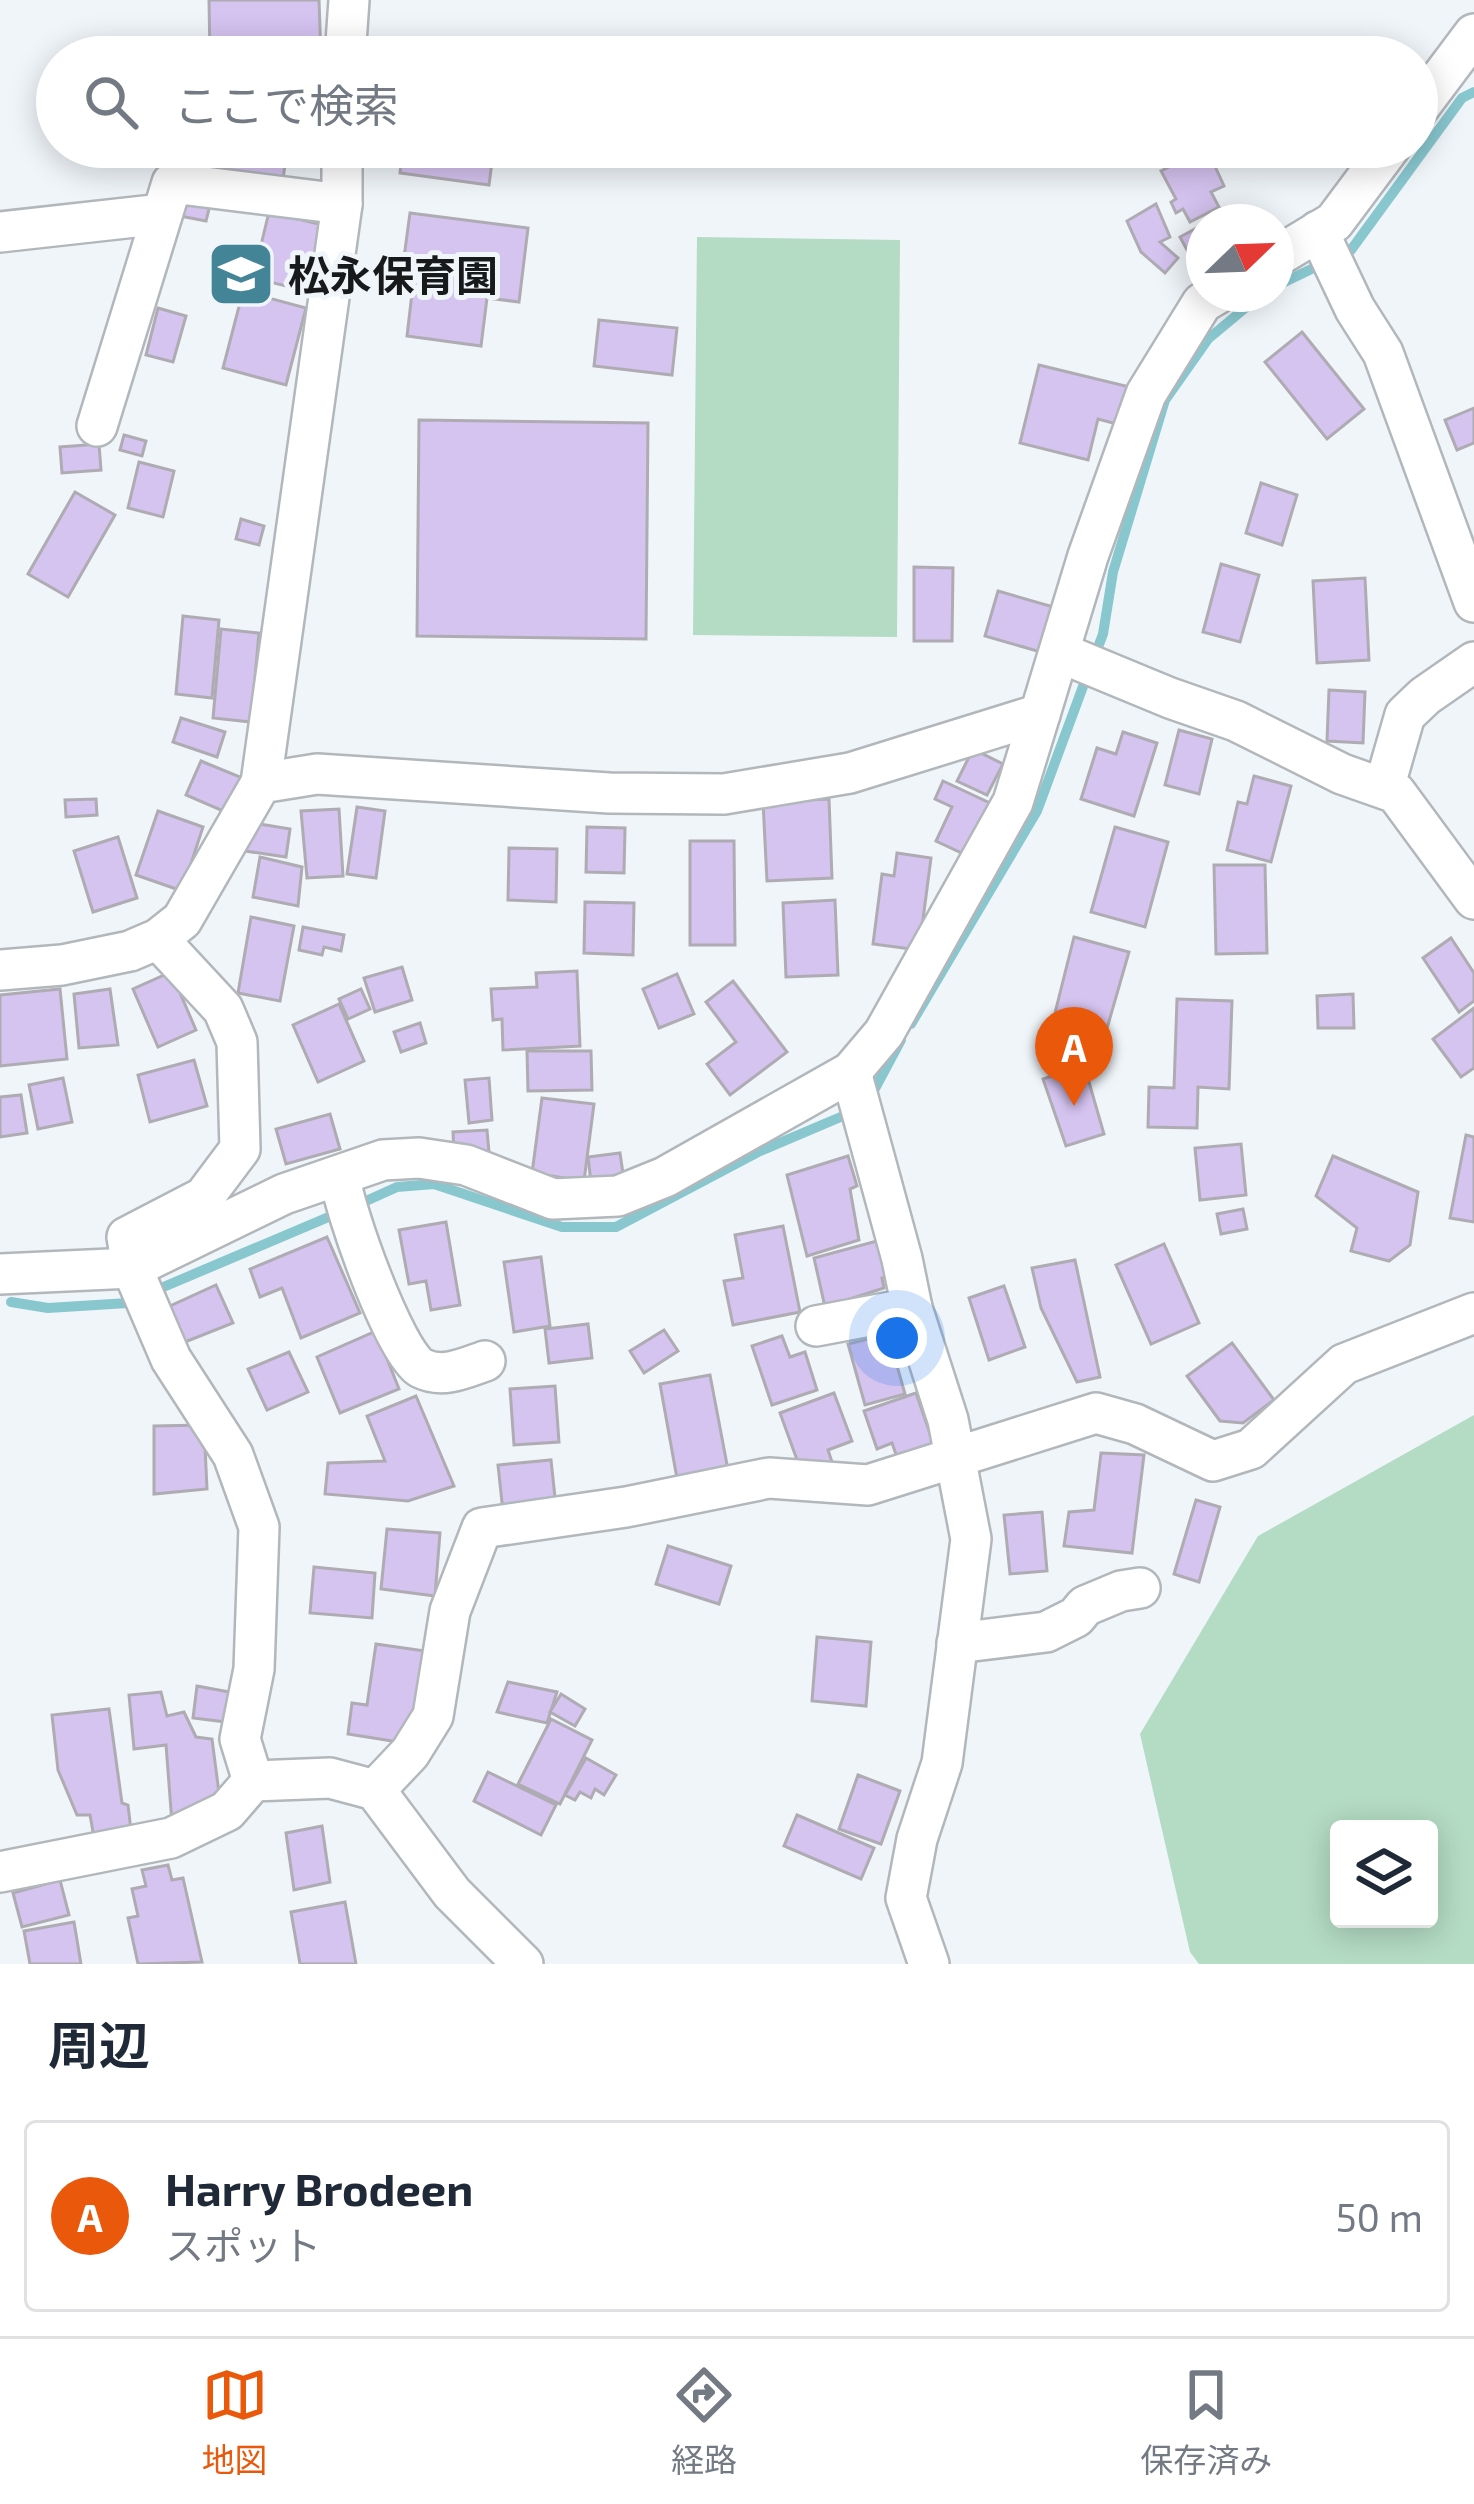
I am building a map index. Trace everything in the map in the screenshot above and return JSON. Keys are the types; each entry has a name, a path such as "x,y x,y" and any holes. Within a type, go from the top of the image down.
{"street":[{"path":"346,36 349,0"},
{"path":"1438,82 1474,34"},
{"path":"0,970 62,965 130,951 158,939 182,920 260,783 342,204 342,168"},
{"path":"1294,247 1334,221 1374,168"},
{"path":"97,426 172,183 342,204"},
{"path":"0,232 162,214"},
{"path":"1319,234 1383,353 1474,602"},
{"path":"345,1200 383,1160 419,1158 466,1165 553,1199 619,1196 665,1178 851,1072 884,1033 1013,802 1040,714 1086,664 1088,556 1146,394 1196,312"},
{"path":"1384,788 1406,715 1425,695 1474,662"},
{"path":"1086,664 1236,721 1342,774 1396,793 1474,899"},
{"path":"260,783 317,774 609,794 724,794 850,772 1040,714"},
{"path":"158,939 223,1009 237,1042 240,1148 204,1197 127,1237 132,1268 171,1359 233,1455 259,1527 254,1669 241,1739 254,1781"},
{"path":"851,1072 911,1308 948,1420 971,1539 942,1763 917,1838 906,1898 928,1964"},
{"path":"0,1274 132,1268 284,1195 345,1200"},
{"path":"345,1200 407,1357 422,1369 445,1374 485,1361"},
{"path":"817,1326 911,1308"},
{"path":"374,1790 410,1753 433,1716 451,1611 482,1528 626,1507 769,1478 868,1485 1096,1413 1135,1424 1213,1461 1251,1449 1344,1364 1474,1313"},
{"path":"957,1642 1046,1632 1076,1617 1085,1606 1140,1588"},
{"path":"0,1872 171,1838 227,1811 254,1781 329,1778 374,1790 452,1893 523,1964"}],"green space":[{"path":"697,237 900,240 897,637 693,635"},
{"path":"1474,1415 1474,1964 1199,1964 1190,1952 1140,1734 1258,1536"}],"building":[{"path":"209,0 319,0 320,36 210,36"},
{"path":"213,168 285,168 281,193 212,172"},
{"path":"401,168 491,168 489,185 400,173"},
{"path":"1216,168 1224,186 1211,192 1217,204 1186,204 1186,215 1183,209 1176,213 1171,202 1176,199 1161,171"},
{"path":"184,195 211,201 206,221 180,216"},
{"path":"1156,204 1170,237 1160,242 1178,258 1165,273 1141,252 1127,221"},
{"path":"269,212 327,226 311,292 253,278"},
{"path":"410,213 528,228 519,302 487,298 481,346 407,336 412,293 400,287"},
{"path":"243,291 306,308 286,385 223,368"},
{"path":"158,308 186,316 173,362 146,355"},
{"path":"599,320 677,328 672,375 594,366"},
{"path":"1302,332 1364,409 1327,439 1265,362"},
{"path":"1039,365 1134,388 1124,426 1098,419 1088,460 1020,443"},
{"path":"1474,408 1474,443 1457,450 1445,420"},
{"path":"419,420 648,423 646,639 417,636"},
{"path":"124,435 146,441 142,456 120,450"},
{"path":"99,444 101,470 62,473 60,447"},
{"path":"139,462 174,471 163,517 128,508"},
{"path":"1261,483 1297,495 1282,545 1246,533"},
{"path":"75,492 115,515 68,597 28,574"},
{"path":"241,519 264,526 259,545 236,539"},
{"path":"1221,564 1259,575 1240,642 1203,632"},
{"path":"914,567 953,568 952,641 914,641"},
{"path":"1365,578 1369,660 1317,663 1313,581"},
{"path":"998,591 1057,608 1044,653 985,636"},
{"path":"183,616 219,620 212,698 176,694"},
{"path":"221,629 259,633 251,722 213,718"},
{"path":"1329,690 1365,692 1363,743 1327,741"},
{"path":"181,718 225,732 217,757 173,742"},
{"path":"1179,730 1212,739 1199,794 1165,785"},
{"path":"1123,732 1157,743 1134,816 1081,799 1097,748 1116,754"},
{"path":"973,749 1003,764 987,795 957,781"},
{"path":"201,761 245,779 230,814 186,795"},
{"path":"1254,776 1291,786 1271,862 1227,850 1238,802 1247,804"},
{"path":"943,781 992,804 968,856 936,841 952,807 935,799"},
{"path":"96,799 97,815 66,817 65,800"},
{"path":"829,799 832,878 767,881 763,802"},
{"path":"357,807 385,811 376,878 347,874"},
{"path":"339,809 343,876 307,878 301,811"},
{"path":"158,811 203,827 182,891 136,875"},
{"path":"248,822 290,829 286,857 245,851"},
{"path":"587,827 625,828 624,873 586,872"},
{"path":"1115,827 1168,842 1145,927 1091,912"},
{"path":"118,837 137,898 93,912 74,851"},
{"path":"690,841 734,841 735,945 690,945"},
{"path":"509,848 557,849 556,902 508,900"},
{"path":"897,853 931,858 919,950 873,944 882,874 894,876"},
{"path":"260,857 302,867 298,906 253,897"},
{"path":"1214,865 1265,865 1267,953 1216,954"},
{"path":"835,900 838,975 786,977 783,903"},
{"path":"585,902 634,903 633,955 584,953"},
{"path":"251,917 294,926 280,1001 238,993"},
{"path":"303,927 344,935 341,951 324,947 322,955 299,950"},
{"path":"1074,937 1129,952 1099,1056 1048,1041"},
{"path":"1451,938 1474,973 1474,1001 1459,1012 1423,958"},
{"path":"402,967 412,1000 375,1012 364,978"},
{"path":"577,971 580,1046 503,1050 502,1019 493,1020 491,989 537,987 536,973"},
{"path":"171,972 196,1030 158,1047 133,989"},
{"path":"677,974 694,1014 659,1028 643,989"},
{"path":"733,981 787,1052 730,1095 707,1064 736,1042 706,1002"},
{"path":"60,989 67,1059 0,1066 0,995"},
{"path":"110,989 118,1045 79,1048 74,994"},
{"path":"361,989 370,1009 348,1019 339,999"},
{"path":"1353,994 1354,1028 1318,1028 1317,996"},
{"path":"1177,999 1232,1001 1229,1089 1198,1087 1197,1128 1148,1127 1149,1087 1174,1088"},
{"path":"339,1004 364,1061 318,1082 293,1025"},
{"path":"1474,1008 1474,1068 1461,1077 1433,1039"},
{"path":"420,1023 426,1043 401,1052 394,1032"},
{"path":"527,1051 591,1051 592,1090 528,1091"},
{"path":"194,1060 207,1106 150,1122 138,1075"},
{"path":"1084,1065 1104,1134 1066,1146 1043,1079"},
{"path":"63,1078 72,1122 38,1129 29,1085"},
{"path":"489,1078 492,1120 469,1123 465,1080"},
{"path":"21,1095 27,1133 0,1137 0,1097"},
{"path":"542,1098 594,1104 584,1181 532,1173"},
{"path":"330,1114 340,1149 286,1164 276,1129"},
{"path":"487,1130 489,1152 454,1154 453,1132"},
{"path":"1466,1135 1474,1137 1474,1222 1450,1218"},
{"path":"1241,1144 1246,1195 1200,1200 1195,1148"},
{"path":"620,1153 625,1187 592,1191 588,1157"},
{"path":"848,1156 857,1186 850,1189 859,1240 807,1256 787,1175"},
{"path":"1333,1156 1418,1192 1410,1245 1389,1261 1351,1251 1357,1228 1316,1196"},
{"path":"1243,1209 1247,1229 1221,1234 1217,1214"},
{"path":"446,1222 460,1305 431,1310 426,1281 409,1284 399,1230"},
{"path":"783,1226 800,1312 733,1325 724,1281 743,1278 735,1235"},
{"path":"327,1237 360,1313 301,1338 282,1288 260,1297 250,1269"},
{"path":"884,1239 896,1274 882,1278 884,1288 825,1307 814,1258"},
{"path":"1164,1244 1199,1323 1151,1344 1116,1265"},
{"path":"541,1257 550,1326 514,1332 504,1262"},
{"path":"1075,1260 1100,1377 1077,1382 1041,1308 1032,1268"},
{"path":"216,1285 233,1323 185,1342 170,1306"},
{"path":"1004,1286 1025,1347 989,1360 969,1298"},
{"path":"588,1324 592,1358 549,1363 545,1329"},
{"path":"664,1330 678,1351 644,1373 630,1351"},
{"path":"376,1331 399,1389 340,1413 317,1357"},
{"path":"888,1334 905,1394 865,1405 848,1344"},
{"path":"782,1336 790,1357 805,1352 817,1390 772,1405 752,1346"},
{"path":"1232,1343 1274,1400 1243,1423 1220,1421 1187,1376"},
{"path":"289,1352 308,1392 267,1410 248,1369"},
{"path":"710,1375 729,1475 678,1484 660,1384"},
{"path":"555,1386 559,1442 514,1445 510,1389"},
{"path":"834,1393 852,1441 828,1450 834,1468 804,1479 780,1413"},
{"path":"916,1393 936,1451 899,1463 892,1443 877,1449 864,1411"},
{"path":"416,1396 454,1486 408,1501 325,1494 328,1463 385,1461 367,1416"},
{"path":"204,1425 207,1489 154,1494 154,1426"},
{"path":"1101,1453 1144,1455 1132,1553 1064,1546 1069,1512 1094,1510"},
{"path":"551,1460 557,1516 504,1521 498,1465"},
{"path":"1196,1500 1220,1507 1199,1582 1174,1574"},
{"path":"1042,1512 1047,1571 1010,1574 1004,1515"},
{"path":"387,1529 440,1533 435,1596 381,1589"},
{"path":"668,1546 731,1566 719,1604 656,1584"},
{"path":"314,1567 375,1573 372,1618 310,1613"},
{"path":"817,1637 871,1642 866,1706 812,1701"},
{"path":"376,1644 425,1651 411,1744 348,1734 352,1703 367,1705"},
{"path":"508,1682 557,1692 547,1723 497,1712"},
{"path":"197,1686 240,1694 234,1723 193,1718"},
{"path":"161,1692 167,1716 184,1712 196,1737 212,1739 221,1808 172,1823 166,1745 134,1749 129,1695"},
{"path":"561,1694 585,1709 575,1726 550,1712"},
{"path":"109,1709 132,1839 95,1843 90,1815 77,1815 58,1770 52,1715"},
{"path":"551,1719 592,1740 560,1804 518,1784"},
{"path":"586,1758 616,1775 604,1795 595,1789 591,1798 580,1792 575,1800 565,1795"},
{"path":"488,1772 556,1805 541,1835 474,1801"},
{"path":"858,1775 900,1791 881,1844 839,1829"},
{"path":"797,1815 874,1848 861,1879 784,1846"},
{"path":"322,1826 330,1882 294,1890 286,1833"},
{"path":"168,1865 172,1880 183,1878 202,1962 138,1964 128,1918 138,1916 132,1889 146,1886 142,1870"},
{"path":"60,1880 69,1915 22,1927 13,1893"},
{"path":"345,1902 356,1964 300,1964 291,1912"},
{"path":"74,1922 81,1964 30,1964 24,1931"}],"waterway":[{"path":"1438,131 1462,98 1474,92"},
{"path":"1341,255 1351,250 1411,168"},
{"path":"1294,277 1324,263"},
{"path":"1095,655 1113,572 1165,400 1208,339 1240,312"},
{"path":"911,1024 1037,811 1088,673"},
{"path":"870,1098 901,1040"},
{"path":"355,1206 397,1187 434,1184 562,1227 616,1227 758,1152 843,1116"},
{"path":"154,1291 338,1213"},
{"path":"11,1302 48,1308 128,1303"}],"place":[{"name":"松永保育園","path":"241,274"},
{"name":"Harry Brodeen","path":"1074,1106"}]}
